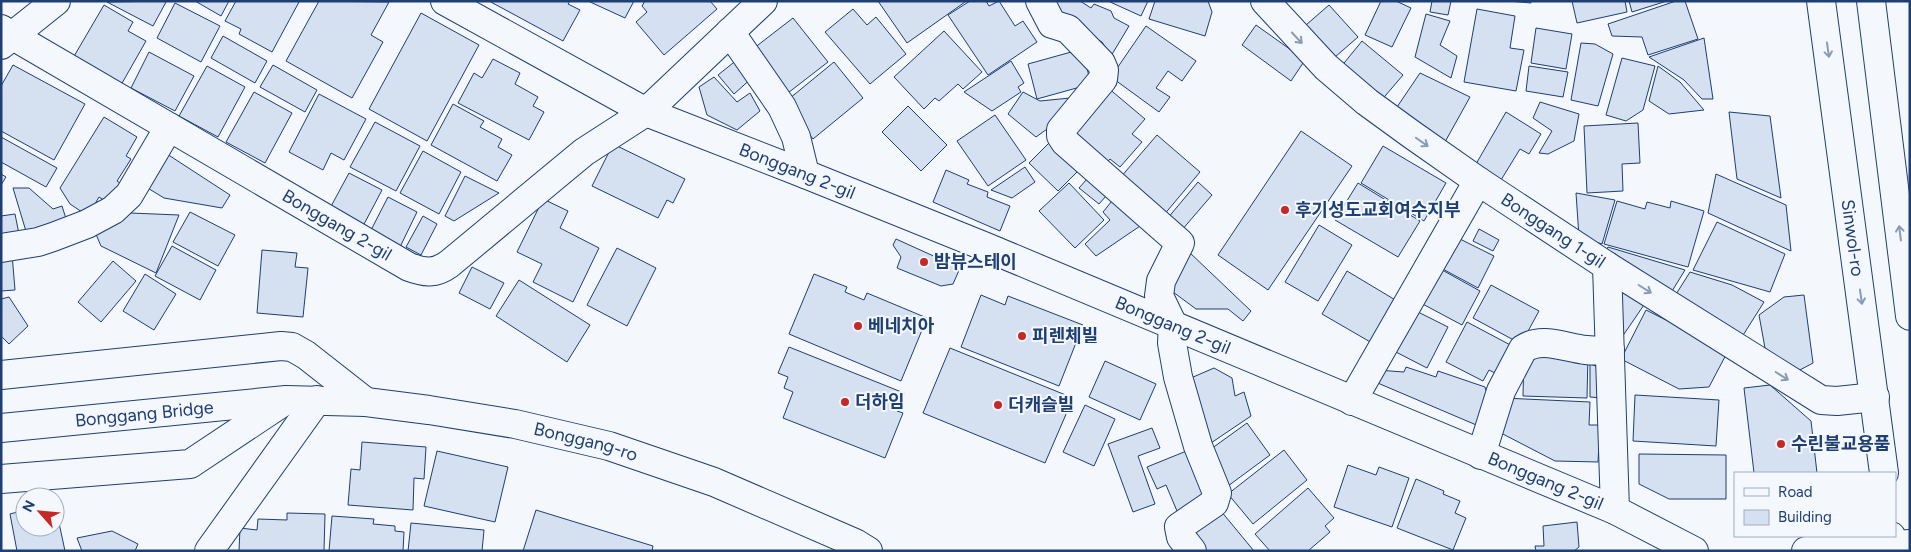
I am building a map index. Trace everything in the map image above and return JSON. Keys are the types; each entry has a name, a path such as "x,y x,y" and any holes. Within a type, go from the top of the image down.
{"street":[{"name":"Bonggang 2-gil","path":"56,1 5,37 169,127 409,267 421,272 441,270 584,152 646,112 763,1"},
{"name":"Bonggang 2-gil","path":"445,1 646,112 806,174 1615,510 1694,551"},
{"path":"1040,1 1052,24 1068,29 1101,63 1104,70 1103,79 1061,130 1061,136 1065,142 1180,243 1161,281 1159,296 1173,325 1172,343 1178,377 1198,446 1217,493 1214,503 1180,527 1181,537 1192,551"},
{"name":"Bonggang 1-gil","path":"1265,1 1326,67 1366,102 1478,181 1607,266 1821,400 1837,402 1875,397"},
{"name":"Sinwol-ro","path":"1821,1 1884,472"},
{"path":"1871,1 1910,316"},
{"path":"730,32 782,107 796,137 806,174"},
{"path":"1,248 38,242 53,237 87,224 113,210 130,195 169,127"},
{"path":"1352,401 1478,181"},
{"path":"1607,266 1615,510"},
{"path":"1481,455 1501,391 1523,349 1538,343 1556,344 1585,350 1610,350"},
{"path":"1,375 281,346 292,347 306,355 366,402"},
{"path":"1,479 190,464 286,400"},
{"name":"Bonggang-ro","path":"286,400 366,402 515,424 608,446 714,482 855,543 868,551"},
{"name":"Bonggang Bridge","path":"1,428 286,400"},
{"path":"209,551 317,400"},
{"path":"1806,551 1897,544"}],"building":[{"path":"195,1 229,1 221,16"},
{"path":"236,1 299,2 272,52 239,34 241,29 225,21"},
{"path":"319,1 389,2 371,35 383,42 352,98 286,61"},
{"path":"489,1 570,1 568,4 580,10 563,41"},
{"path":"588,1 634,1 625,18"},
{"path":"645,1 710,1 717,9 664,55 636,22 647,12 642,6"},
{"path":"878,1 964,1 965,2 907,43"},
{"path":"970,1 986,1 989,6 999,1 1015,26 1023,21 1037,42 988,75 948,15"},
{"path":"1049,1 1080,1 1091,8 1094,4 1111,11 1114,18 1129,26 1111,56 1102,42 1057,17"},
{"path":"1108,1 1148,1 1141,16"},
{"path":"1155,1 1208,1 1212,12 1205,36 1149,19"},
{"path":"1381,1 1396,1 1411,8 1392,47 1365,35"},
{"path":"1432,1 1451,1 1448,15 1430,12"},
{"path":"1508,1 1531,1 1531,3"},
{"path":"1572,1 1625,1 1627,12 1577,23"},
{"path":"1629,1 1667,1 1632,12"},
{"path":"1676,1 1685,1 1698,39 1648,55 1642,37 1612,36 1608,24"},
{"path":"107,2 166,2 153,26"},
{"path":"175,3 220,26 201,62 157,38"},
{"path":"104,5 133,22 128,31 146,41 121,85 73,58"},
{"path":"1329,5 1358,37 1335,57 1306,25"},
{"path":"853,9 867,25 876,17 906,54 870,84 825,32"},
{"path":"1477,9 1515,16 1510,48 1524,50 1516,91 1464,82"},
{"path":"421,13 479,45 427,141 369,109"},
{"path":"1426,14 1450,21 1440,45 1457,56 1451,78 1415,57"},
{"path":"793,18 828,62 784,96 749,52"},
{"path":"1256,25 1305,60 1291,81 1242,45"},
{"path":"1146,26 1196,61 1182,81 1168,71 1156,88 1170,97 1159,112 1111,77"},
{"path":"1536,28 1572,34 1566,69 1531,63"},
{"path":"944,31 982,72 963,89 958,84 939,101 935,98 924,109 894,77"},
{"path":"223,36 267,61 255,83 211,58"},
{"path":"1704,38 1713,99 1702,99 1684,80 1649,57"},
{"path":"1362,41 1403,75 1380,102 1340,68"},
{"path":"1581,43 1595,44 1613,54 1598,106 1571,100"},
{"path":"1082,49 1091,84 1037,99 1028,64"},
{"path":"149,52 194,76 175,111 131,88"},
{"path":"1622,58 1655,66 1643,110 1626,121 1606,115"},
{"path":"493,59 520,73 515,84 538,97 533,106 544,112 529,140 458,103 474,73 482,78"},
{"path":"738,59 753,77 734,94 718,75"},
{"path":"1011,61 1024,83 1018,87 1021,92 992,111 964,92"},
{"path":"834,62 863,98 813,139 784,103"},
{"path":"13,65 85,104 54,160 1,131 1,86"},
{"path":"273,65 317,90 305,112 260,87"},
{"path":"207,66 245,87 218,137 179,116"},
{"path":"1529,66 1568,72 1563,97 1526,91"},
{"path":"1658,66 1680,82 1704,110 1669,114 1649,101"},
{"path":"1420,73 1470,97 1445,142 1395,110"},
{"path":"714,77 737,102 750,93 760,111 737,130 707,115 699,87"},
{"path":"1107,87 1145,119 1132,134 1142,142 1120,167 1110,159 1103,167 1066,134"},
{"path":"254,92 292,113 265,163 226,142"},
{"path":"1023,92 1040,101 1080,97 1061,119 1036,137 1008,114"},
{"path":"319,94 366,119 344,160 331,153 323,170 289,152"},
{"path":"1540,102 1579,114 1574,141 1548,154 1539,153 1552,131 1533,118"},
{"path":"453,104 484,121 480,127 502,139 498,147 512,155 497,181 431,145"},
{"path":"908,106 947,145 921,171 882,132"},
{"path":"1506,112 1541,134 1529,154 1520,149 1501,180 1476,164"},
{"path":"1729,112 1770,116 1781,198 1737,179"},
{"path":"995,115 1026,160 988,186 957,141"},
{"path":"104,117 137,137 126,156 131,159 117,181 123,185 111,205 99,197 88,216 70,204 60,188"},
{"path":"375,122 420,146 396,191 350,167"},
{"path":"1638,123 1640,163 1622,164 1623,191 1587,193 1584,126"},
{"name":"후기성도교회여수지부","path":"1301,131 1352,166 1268,290 1218,255"},
{"path":"1157,135 1200,172 1163,216 1120,178"},
{"path":"1,137 57,168 46,187 1,162"},
{"path":"1053,139 1081,168 1058,191 1029,163"},
{"path":"613,144 685,179 673,203 667,200 658,218 592,186"},
{"path":"1383,146 1446,183 1424,221 1361,183"},
{"path":"423,151 461,172 439,214 400,193"},
{"path":"167,154 230,195 222,208 164,198 146,187"},
{"path":"1025,167 1035,182 1012,198 991,190"},
{"path":"946,170 969,180 967,184 988,192 987,197 1010,206 1000,231 933,202"},
{"path":"349,173 382,190 362,228 329,210"},
{"path":"1,174 6,177 1,185"},
{"path":"1716,174 1786,205 1791,251 1708,213"},
{"path":"465,176 499,193 454,221 445,216"},
{"path":"1087,179 1106,196 1099,204 1079,188"},
{"path":"1198,182 1212,195 1181,231 1167,219"},
{"path":"1069,183 1104,220 1075,248 1039,211"},
{"path":"1358,183 1420,221 1398,257 1335,220"},
{"path":"13,188 29,188 53,209 62,206 68,225 28,238"},
{"path":"1576,193 1615,200 1602,244 1579,237"},
{"path":"1116,196 1143,224 1096,256 1085,244 1110,220 1103,212"},
{"path":"388,197 417,212 400,247 370,232"},
{"path":"543,199 568,211 560,228 599,248 573,302 533,282 542,264 517,252"},
{"path":"1617,201 1645,209 1647,202 1670,208 1671,201 1704,211 1688,267 1604,244"},
{"path":"190,212 235,235 218,266 173,242"},
{"path":"130,213 179,215 156,273 101,246 92,225"},
{"path":"15,214 19,234 1,237 1,216"},
{"path":"423,216 437,224 421,255 406,247"},
{"path":"1717,222 1785,254 1770,292 1693,270"},
{"path":"1319,225 1352,245 1318,301 1285,282"},
{"path":"1479,229 1499,240 1493,251 1473,241"},
{"path":"1454,236 1494,256 1478,288 1439,267"},
{"name":"밤뷰스테이","path":"896,239 960,268 953,284 941,286 897,268 901,257 893,245"},
{"path":"172,246 216,270 200,300 155,276"},
{"path":"1608,247 1685,270 1669,296 1603,255"},
{"path":"617,248 656,268 627,326 587,305"},
{"path":"262,250 297,253 295,267 308,268 303,317 257,313"},
{"path":"1188,251 1251,311 1243,321 1228,309 1196,309 1169,289"},
{"path":"12,254 15,290 1,291 1,255"},
{"path":"113,261 136,281 101,322 78,302"},
{"path":"1435,266 1480,291 1462,325 1417,301"},
{"path":"472,267 504,283 490,309 459,293"},
{"path":"1347,271 1397,301 1372,343 1322,314"},
{"path":"1690,272 1732,285 1764,302 1740,340 1673,299"},
{"path":"145,274 176,294 154,330 123,311"},
{"name":"베네치아","path":"814,274 847,287 845,292 864,300 867,293 927,318 901,381 789,334"},
{"path":"519,280 590,325 567,362 496,316"},
{"path":"1491,285 1539,311 1521,344 1473,318"},
{"path":"1622,286 1646,302 1620,340 1616,337"},
{"name":"피렌체빌","path":"981,295 1005,305 1008,296 1083,325 1059,386 961,347"},
{"path":"1804,295 1813,363 1798,371 1765,348 1759,315 1784,297"},
{"path":"9,297 28,326 9,344 1,336 1,299"},
{"path":"1412,309 1448,327 1427,368 1392,350"},
{"path":"1646,310 1728,351 1709,387 1679,389 1621,359"},
{"path":"1467,322 1516,348 1501,376 1489,370 1483,381 1446,362"},
{"name":"더하임","path":"789,347 904,393 897,411 903,413 885,458 783,418 793,392 784,388 788,377 778,373"},
{"name":"더캐슬빌","path":"950,348 1073,398 1045,463 923,413"},
{"path":"1524,353 1588,354 1587,398 1523,396"},
{"path":"1105,361 1156,384 1140,420 1089,397"},
{"path":"1590,364 1596,366 1602,398 1590,397"},
{"path":"1406,367 1436,377 1438,371 1485,387 1490,404 1481,427 1373,381 1377,370 1404,372"},
{"path":"1214,368 1232,378 1235,396 1244,392 1251,416 1205,447 1184,381"},
{"path":"1770,385 1811,421 1817,472 1754,472 1744,388"},
{"path":"1635,395 1719,400 1716,446 1633,441"},
{"path":"1503,398 1590,402 1589,425 1600,425 1598,462 1555,461 1499,432"},
{"path":"1085,405 1115,419 1094,466 1063,452"},
{"path":"1247,423 1270,455 1228,486 1204,454"},
{"path":"1152,428 1160,448 1138,456 1155,504 1133,512 1108,444"},
{"path":"362,442 426,447 424,479 414,478 413,510 348,505 351,469 360,470"},
{"path":"1189,450 1209,497 1177,511 1166,485 1157,489 1147,467"},
{"path":"1284,450 1307,480 1253,524 1228,494"},
{"path":"437,451 508,467 495,522 424,506"},
{"path":"1639,454 1726,455 1726,499 1669,499 1639,484"},
{"path":"1348,465 1376,475 1379,467 1409,478 1392,527 1334,507"},
{"path":"1416,479 1444,491 1443,494 1460,501 1455,513 1466,518 1453,550 1397,528"},
{"path":"1308,488 1334,518 1325,526 1330,532 1308,551 1270,551 1255,534"},
{"path":"1216,505 1254,551 1201,551 1185,531"},
{"path":"536,510 653,546 652,551 523,551"},
{"path":"15,513 15,537 62,537 65,551 17,551 10,514"},
{"path":"287,513 325,514 324,551 239,551 240,528 257,530 258,519 287,520"},
{"path":"332,516 374,519 373,524 395,526 395,531 404,532 403,551 329,551"},
{"path":"1577,522 1579,547 1574,551 1536,551 1535,546 1544,546 1543,526"},
{"path":"411,523 484,530 482,551 408,551"},
{"path":"112,531 138,544 135,551 82,551 77,538"}],"place":[{"name":"후기성도교회여수지부","path":"1285,210"},
{"name":"밤뷰스테이","path":"924,262"},
{"name":"베네치아","path":"858,326"},
{"name":"피렌체빌","path":"1022,336"},
{"name":"더하임","path":"845,402"},
{"name":"더캐슬빌","path":"998,405"},
{"name":"수린불교용품","path":"1781,444"}]}
